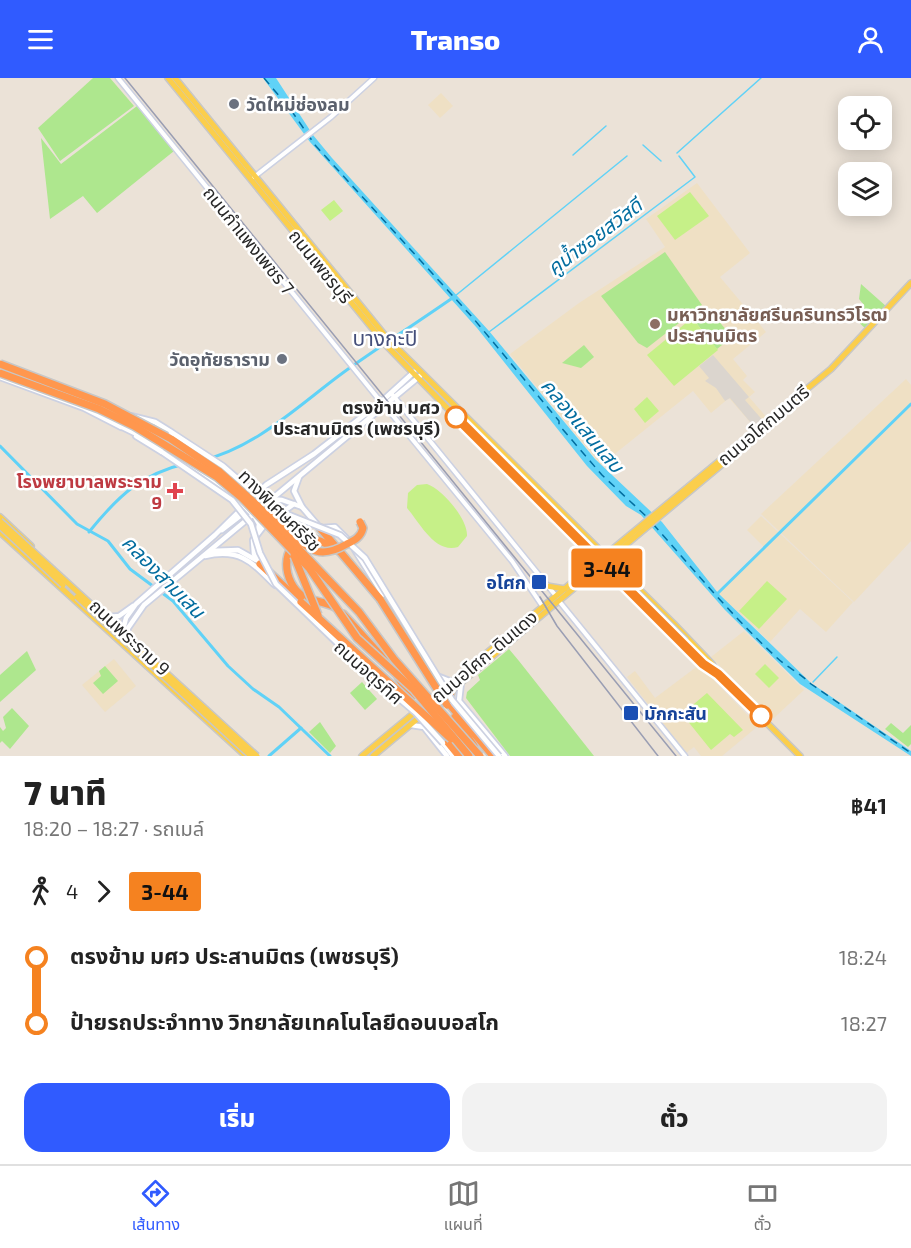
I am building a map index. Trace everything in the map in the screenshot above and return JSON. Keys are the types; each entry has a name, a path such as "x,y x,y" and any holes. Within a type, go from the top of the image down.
{"highway":[{"name":"ทางพิเศษศรีรัช","path":"0,366 85,395 149,427 203,460 256,506 359,612 394,659 480,756"},
{"name":"ทางพิเศษศรีรัช","path":"0,375 99,410 166,444 217,477 280,537 324,588 357,638 414,690 469,756"},
{"path":"256,506 279,519 319,553 332,553 356,539 363,531 360,522"},
{"path":"320,528 380,600 480,756"},
{"path":"280,537 302,572 315,611 331,633 361,660 376,679"},
{"path":"339,551 311,539 294,547 286,559 285,570 291,584 301,598 469,756"},
{"path":"260,564 285,588 301,598 339,610 396,672 403,686 413,696"},
{"path":"451,692 448,699 450,705 493,756"},
{"path":"419,713 428,719 459,756"}],"main road":[{"name":"ถนนเพชรบุรี","path":"168,78 201,114"},
{"name":"ถนนเพชรบุรี","path":"175,78 252,178 387,342 511,469 800,756"},
{"name":"ถนนอโศกมนตรี","path":"607,558 831,369 911,283"},
{"name":"ถนนอโศกมนตรี","path":"672,504 840,366 911,288"},
{"path":"0,366 125,416 182,449 251,498 264,520 262,527"},
{"path":"393,396 405,381 418,374"},
{"path":"108,617 119,616 136,604 215,535 248,510 268,500 409,385 418,374"},
{"name":"ถนนจตุรทิศ","path":"0,375 84,408 120,426 201,473 248,510"},
{"path":"405,381 408,380 409,385"},
{"path":"124,631 138,612 156,595 209,551 248,510 251,498 273,479 314,454 383,404"},
{"path":"125,416 149,420 171,432 223,466 262,500 279,511 326,527 351,543 364,558 452,700 499,756"},
{"name":"ถนนจตุรทิศ","path":"165,451 232,500 251,525 260,553 276,584 376,679 420,717 453,756"},
{"name":"ถนนเพชรบุรี","path":"511,469 580,530 705,657 718,674"},
{"name":"ถนนเพชรบุรี","path":"511,469 627,589 703,664 718,674"},
{"path":"304,470 293,486 302,507 320,528 335,527 347,539 432,673 439,693"},
{"path":"218,485 223,478"},
{"path":"268,500 282,500 302,507"},
{"path":"260,564 252,546 258,532 289,506 295,504"},
{"path":"248,510 259,524 258,532"},
{"name":"ถนนพระราม 9","path":"0,519 258,756"},
{"name":"ถนนพระราม 9","path":"0,519 258,756"},
{"name":"ถนนพระราม 9","path":"0,526 248,756"},
{"path":"574,536 579,536 580,530"},
{"name":"ถนนพระราม 9","path":"0,532 248,756"},
{"path":"597,548 616,551 615,562 619,570"},
{"path":"209,551 238,550 260,564"},
{"name":"ถนนจตุรทิศ","path":"203,556 226,553 248,560 388,689 396,694 413,696 420,703 419,713"},
{"path":"586,572 592,562 592,553"},
{"name":"ถนนอโศก-ดินแดง","path":"373,756 411,725 419,713 453,681 543,607 557,599 565,589 586,572 607,558"},
{"name":"ถนนอโศก-ดินแดง","path":"362,756 451,692 557,599 593,573 601,563"},
{"path":"593,573 613,574"},
{"path":"627,589 629,584 634,584"},
{"path":"547,586 565,589"},
{"path":"123,644 124,631 136,604"},
{"path":"432,673 453,681"},
{"path":"461,683 459,701 505,756"},
{"path":"411,725 424,727 447,756"}],"street":[{"name":"ถนนกำแพงเพชร 7","path":"118,78 499,545 543,607"},
{"path":"252,178 319,127 374,78"},
{"path":"393,396 685,756"}],"shaded area":[{"path":"441,93 453,106 440,118 428,105"},
{"name":"มหาวิทยาลัยศรีนครินทรวิโรฒ ประสานมิตร","path":"697,183 750,253 720,277 766,332 733,359 747,376 743,380 755,392 749,397 768,419 756,429 729,398 711,413 693,391 601,465 510,354 579,303 665,247 646,219"},
{"path":"713,355 749,397 745,400 765,423 756,429 730,398 725,401 716,388 705,381 709,378 699,366"},
{"path":"906,379 911,385 911,541 854,602 761,514"},
{"path":"761,516 853,602 826,632 800,609 770,642 717,592 765,548 747,530"},
{"path":"744,631 804,690 773,719 711,657"},
{"path":"114,659 136,686 105,712 82,685"},
{"path":"699,665 758,726 722,756 701,756 694,747 686,753 627,677 635,671 655,698"}],"green space":[{"path":"93,78 110,78 134,106 60,161 38,128"},
{"path":"137,106 174,151 97,213 83,196 50,219 41,138 61,164"},
{"path":"690,192 709,216 675,240 657,216"},
{"path":"334,200 343,211 330,221 321,210"},
{"path":"665,252 702,305 647,348 638,343 601,296"},
{"path":"861,284 887,307 867,330 853,317 864,305 859,299"},
{"path":"707,307 732,337 717,349 693,319"},
{"path":"692,318 718,350 674,386 647,355"},
{"path":"584,345 594,357 581,368 562,363"},
{"path":"647,397 659,411 645,423 634,409"},
{"path":"427,484 447,498 463,521 467,536 458,547 450,548 435,542 407,508 408,493 417,485"},
{"path":"767,581 787,599 759,629 739,611"},
{"path":"509,649 594,756 510,756 466,698 467,692 480,680 478,675"},
{"path":"27,651 36,670 0,702 0,675"},
{"path":"765,664 779,678 769,688 755,674"},
{"path":"105,666 118,681 103,694 93,683 101,676 99,671"},
{"path":"362,682 377,699 365,710 350,693"},
{"path":"707,693 743,730 734,737 730,734 711,750 682,714"},
{"path":"12,708 29,726 10,749 2,741 0,743 0,727 3,731 6,728 3,717"},
{"path":"320,722 336,746 330,753 309,732"},
{"path":"891,723 903,733 911,725 911,744 908,747 885,729"}],"water":[{"path":"263,78 276,78 313,135 332,158 489,331 595,459 662,522 718,593 811,683 911,751 911,756 800,684 725,610 641,515 626,506 587,466 477,328 310,142"}],"waterway":[{"name":"คูน้ำซอยสวัสดี","path":"677,153 761,78"},
{"name":"คูน้ำซอยสวัสดี","path":"573,155 606,126"},
{"name":"คูน้ำซอยสวัสดี","path":"643,145 661,161"},
{"name":"คูน้ำซอยสวัสดี","path":"455,296 627,156"},
{"name":"คูน้ำซอยสวัสดี","path":"489,332 695,177 679,156"},
{"path":"203,460 223,454 260,435 344,372 451,299"},
{"path":"716,595 911,404"},
{"name":"คลองสามเสน","path":"0,446 77,524 108,541 130,569 173,601 228,666 253,689 279,707 330,756"},
{"path":"89,532 132,488 157,473 188,463"},
{"path":"813,682 837,657"},
{"path":"269,756 301,728"}],"ferry route":[{"path":"264,78 291,110 315,145 473,318 602,475 648,518"},
{"path":"653,524 728,608 779,660 911,753"}],"railway":[{"path":"125,78 676,756"},
{"path":"540,597 557,626 658,756"}],"bus line":[{"name":"3-44","path":"456,417 707,668 718,674 761,716"}],"place":[{"name":"วัดใหม่ช่องลม","path":"234,104"},
{"name":"มหาวิทยาลัยศรีนครินทรวิโรฒ ประสานมิตร","path":"655,324"},
{"name":"วัดอุทัยธาราม","path":"282,359"},
{"name":"ตรงข้าม มศว ประสานมิตร (เพชรบุรี)","path":"456,417"},
{"name":"โรงพยาบาลพระราม 9","path":"175,491"},
{"name":"อโศก","path":"539,582"},
{"name":"มักกะสัน","path":"631,713"}],"district":[{"name":"บางกะปิ","path":"385,337"}],"water label":[{"name":"คลองแสนแสบ","path":"583,425"}]}
